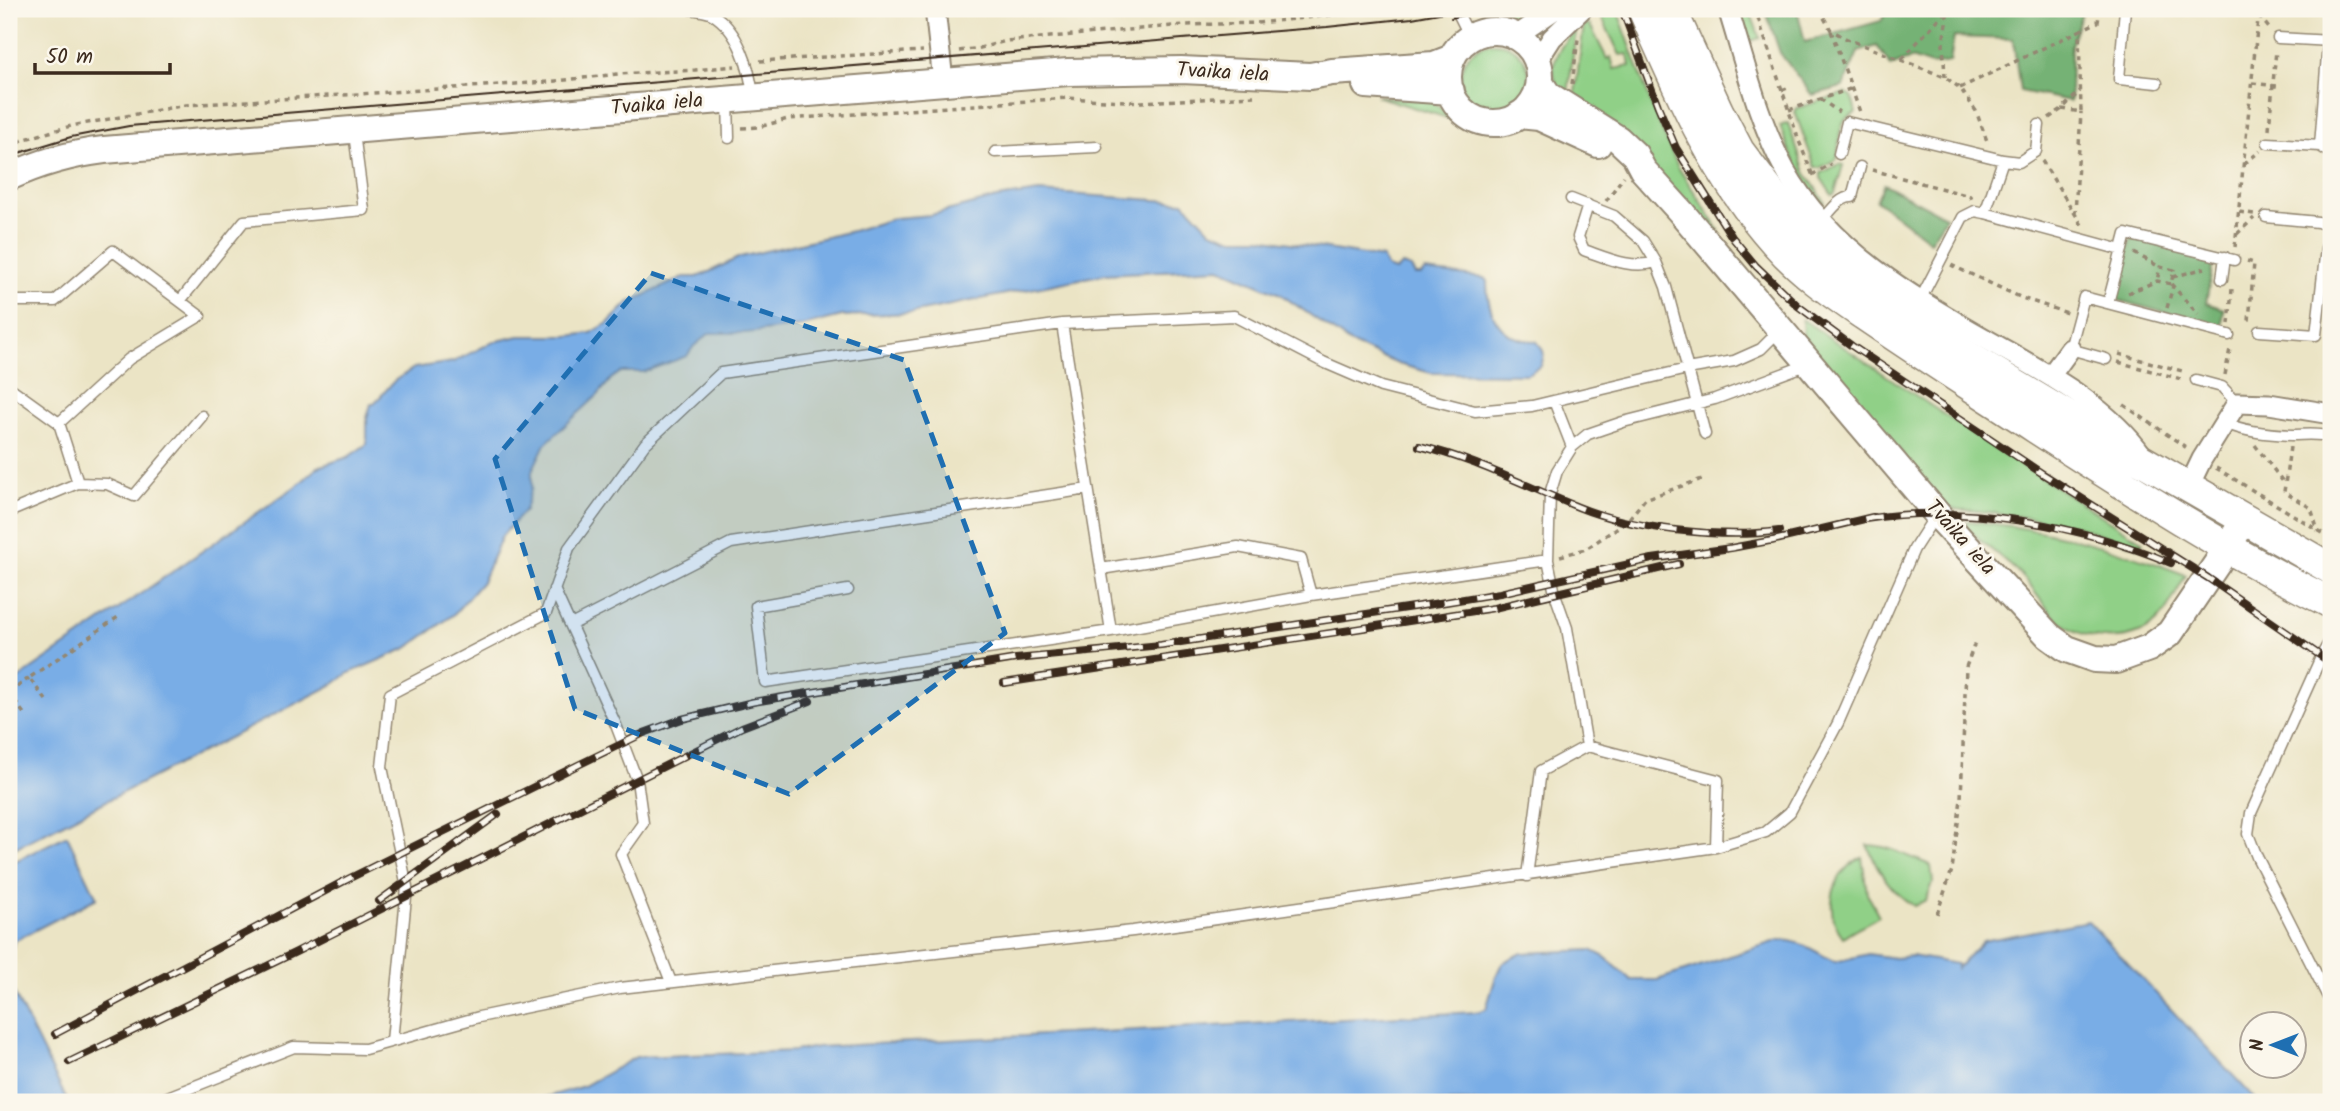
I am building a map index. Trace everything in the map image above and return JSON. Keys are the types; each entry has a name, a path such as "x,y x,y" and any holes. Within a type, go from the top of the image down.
{"main road":[{"path":"1643,9 1681,95 1717,162 1745,206 1808,276 1902,341 2118,463 2150,465 2331,569"},
{"path":"1671,9 1740,151 1793,223 1826,257 1914,324 2118,463 2227,549 2331,603"}],"street":[{"path":"935,9 943,81"},
{"path":"1451,91 1448,70 1461,44 1470,37 1488,31 1503,31 1516,36 1556,9"},
{"path":"1519,115 1535,97 1539,72 1552,38 1582,9"},
{"path":"1728,9 1776,151 1797,189 1828,214 1869,264 1920,300 2051,375 2127,433 2150,465"},
{"name":"Tvaika iela","path":"1516,36 1526,43 1548,95 1618,139 1635,155 1635,171"},
{"name":"Tvaika iela","path":"9,177 45,162 77,153 354,129 943,81 1123,70 1310,76 1434,65 1452,58"},
{"name":"Tvaika iela","path":"1310,76 1328,82 1451,91 1461,108 1479,120 1500,122 1512,120 1519,115 1539,117 1577,133 1635,171 1681,212 1943,521 2049,636 2067,649 2095,659 2116,660 2149,648 2169,633 2245,519"},
{"path":"2051,375 2070,349"},
{"path":"2189,486 2202,459 2237,403 2269,404 2331,414"}],"lane":[{"path":"691,9 711,13 732,31 750,74 729,133"},
{"path":"1456,9 1470,37"},
{"path":"2125,9 2119,79 2157,83"},
{"path":"2277,38 2329,42 2320,146"},
{"path":"1839,154 1847,122 2018,162 2036,151 2039,125"},
{"path":"180,301 244,221 364,210 354,129"},
{"path":"2268,143 2320,146 2331,153"},
{"path":"995,152 1097,147"},
{"path":"1980,212 2003,160"},
{"path":"1828,214 1846,197 1852,197 1860,167"},
{"path":"1571,199 1614,216 1643,241 1656,262 1666,287 1705,434"},
{"path":"1588,205 1578,237 1584,250 1618,262 1644,266 1656,262"},
{"path":"1920,300 1963,217 1980,212 2122,250"},
{"path":"2262,216 2318,222 2331,227"},
{"path":"2108,303 2126,234 2228,260 2222,279"},
{"path":"2259,331 2316,335 2326,248 2331,236"},
{"path":"11,302 55,301 113,251 200,316 129,359 59,423"},
{"path":"2106,359 2070,349 2084,297 2229,335"},
{"path":"392,1041 407,887 382,766 390,694 546,613 569,548 645,444 721,373 1062,324 1234,316 1323,362 1381,387 1475,411 1532,406 1688,369 1734,361 1761,349 1780,330"},
{"path":"1062,324 1111,631"},
{"path":"1587,746 1567,628 1555,594 1548,560 1550,494 1557,471 1572,447 1588,434 1754,386 1810,364"},
{"path":"2196,380 2222,387 2237,403"},
{"path":"9,387 59,423 78,483"},
{"path":"1554,401 1572,447"},
{"path":"9,512 78,483 107,484 134,496 202,416"},
{"path":"2225,423 2248,431 2292,435 2321,434 2331,437"},
{"path":"571,625 731,542 1088,489"},
{"path":"166,1098 294,1047 365,1049 505,1012 620,988 1133,932 1716,847 1766,832 1790,812 1838,723 1914,549 1930,524 1943,521"},
{"path":"1101,569 1238,547 1301,559 1311,595"},
{"path":"848,590 755,606 765,682 1111,631 1311,595 1548,560"},
{"path":"554,589 617,725 637,780 643,823 621,854 671,982"},
{"path":"2331,639 2252,813 2248,834 2331,1003"},
{"path":"1527,876 1541,771 1587,746 1718,780 1716,847"}],"path":[{"path":"9,146 71,126 186,105 547,82 618,74 695,70 761,61 981,48 1006,41 1184,25 1270,22 1389,9"},
{"path":"1755,9 1808,168 1828,214"},
{"path":"1819,9 1831,30 1861,114 1858,125"},
{"path":"1902,59 1948,9"},
{"path":"1945,76 1943,44 1948,9"},
{"path":"1960,88 2098,22 2100,9"},
{"path":"2173,277 2228,260 2239,212 2259,9"},
{"path":"1831,30 1847,39 1945,76 1960,88 1976,111 1992,157"},
{"path":"2075,215 2081,112 2079,31"},
{"path":"1565,106 1570,99 1578,35"},
{"path":"2244,164 2268,143 2275,86 2277,38"},
{"path":"1769,81 1778,78"},
{"path":"2252,83 2275,86"},
{"path":"1782,90 1790,87"},
{"path":"1789,110 1850,89"},
{"path":"2039,125 2062,109 2081,89"},
{"path":"729,133 788,119 986,103 1068,98 1142,102 1252,97 1261,94"},
{"path":"1820,99 1840,113 1847,122"},
{"path":"2062,109 2081,112"},
{"path":"2247,135 2254,135"},
{"path":"2036,151 2092,242"},
{"path":"1860,167 1970,197 1980,212"},
{"path":"1605,203 1635,171"},
{"path":"2239,212 2249,213"},
{"path":"2236,234 2262,216"},
{"path":"2122,250 2134,253 2160,267 2174,270 2165,318"},
{"path":"1941,261 2021,298 2079,317"},
{"path":"2254,263 2249,330 2259,331"},
{"path":"2157,281 2160,267"},
{"path":"2108,303 2157,281 2172,285 2200,316 2199,327"},
{"path":"2118,354 2187,372 2196,380"},
{"path":"2106,359 2185,380 2196,380"},
{"path":"2115,399 2202,459 2331,538"},
{"path":"2248,431 2251,440 2284,483"},
{"path":"2292,435 2284,492 2311,508 2318,531"},
{"path":"1548,560 1586,549 1627,521 1645,499 1702,479"},
{"path":"25,715 9,693 118,617"},
{"path":"1937,914 1952,870 1961,800 1966,667 1976,640"},
{"path":"29,678 46,701"}],"highlighted area":[{"path":"651,273 904,360 1005,633 789,794 575,709 495,459"}],"green space":[{"path":"1504,9 1540,9 1518,18 1480,20 1479,17"},
{"path":"1617,9 1654,112 1678,167 1719,230 1716,231 1574,100 1584,24 1590,25 1607,59 1611,57 1614,69 1630,66 1628,54 1620,55 1600,14"},
{"path":"1737,9 1749,9 1760,38 1751,41"},
{"path":"1765,9 1797,9 1805,42 1881,21 1890,9 2083,9 2071,45 2070,101 2020,91 2013,39 1954,37 1950,62 1931,65 1911,58 1891,66 1877,46 1858,52 1843,87 1812,95 1780,53"},
{"path":"1573,32 1576,32 1568,93 1561,92 1554,68 1558,53"},
{"path":"1495,43 1508,46 1519,53 1526,64 1529,77 1526,90 1519,101 1508,108 1495,111 1482,108 1471,101 1464,90 1461,77 1464,64 1471,53 1482,46"},
{"path":"1845,93 1852,97 1856,113 1845,119 1840,132 1837,159 1820,168 1815,167 1795,112 1797,108"},
{"path":"1376,96 1432,101 1454,120"},
{"path":"1788,123 1805,172 1825,202 1821,204 1802,176 1788,147 1780,126"},
{"path":"1839,164 1843,165 1835,193 1832,195 1821,178 1821,173"},
{"path":"1884,184 1946,217 1930,241 1876,200"},
{"path":"2131,238 2214,258 2206,303 2224,309 2222,328 2114,299"},
{"path":"1802,319 1988,444 2143,542 2140,547 2070,524 1949,509 1803,336"},
{"path":"1968,521 2025,528 2079,540 2186,575 2165,612 2151,626 2126,637 2099,638 2086,635 2056,618 2023,577 1966,526"},
{"path":"1867,845 1892,849 1931,865 1933,883 1926,900 1914,906 1898,894 1881,872"},
{"path":"1862,857 1867,893 1879,916 1843,937 1833,915 1833,893 1843,872"}],"water":[{"path":"1039,192 1184,202 1211,231 1230,238 1260,238 1382,258 1388,268 1395,271 1402,265 1411,268 1415,275 1421,275 1425,271 1484,278 1487,281 1493,314 1498,323 1513,336 1536,341 1543,352 1541,366 1527,374 1431,373 1398,364 1352,344 1280,294 1220,268 1105,274 911,313 842,316 802,326 746,333 710,333 694,346 687,356 644,372 621,372 545,444 532,471 532,487 525,510 502,536 482,582 453,615 407,648 347,674 334,684 9,851 9,685 299,484 318,467 348,457 367,444 367,418 371,404 374,404 394,381 414,368 453,362 493,342 519,336 591,333 608,323 628,303 684,277 697,277 740,257 852,231 895,218 931,215 997,198"},
{"path":"67,835 97,898 14,941 9,959 9,864"},
{"path":"2088,921 2258,1102 530,1102 584,1086 636,1057 794,1051 817,1047 1476,1012 1486,1009 1502,963 1522,953 1591,950 1605,957 1631,980 1657,980 1779,940 1801,944 1835,962 1868,954 1895,958 1912,956 1957,964 1957,968 1983,941"},
{"path":"9,983 68,1102 9,1102"}],"tram line":[{"path":"9,156 71,137 129,126 1327,27 1412,18 1461,9"},
{"path":"1451,18 1488,9"}],"railway":[{"path":"1622,9 1676,148 1732,237 1756,266 1798,306 1852,346 2043,474 2208,578 2331,663"},
{"path":"1419,446 1460,458 1578,507 1624,521 1704,533 1779,531"},
{"path":"1865,519 1942,514 2021,521 2099,538 2171,563"},
{"path":"1771,541 1873,517"},
{"path":"55,1034 350,878 644,733 682,719 753,702 1016,659 1161,645 1446,602 1500,593 1652,559 1780,539"},
{"path":"1004,683 1494,608 1679,564"},
{"path":"69,1062 296,952 742,727 810,701"},
{"path":"379,901 498,814"}]}
